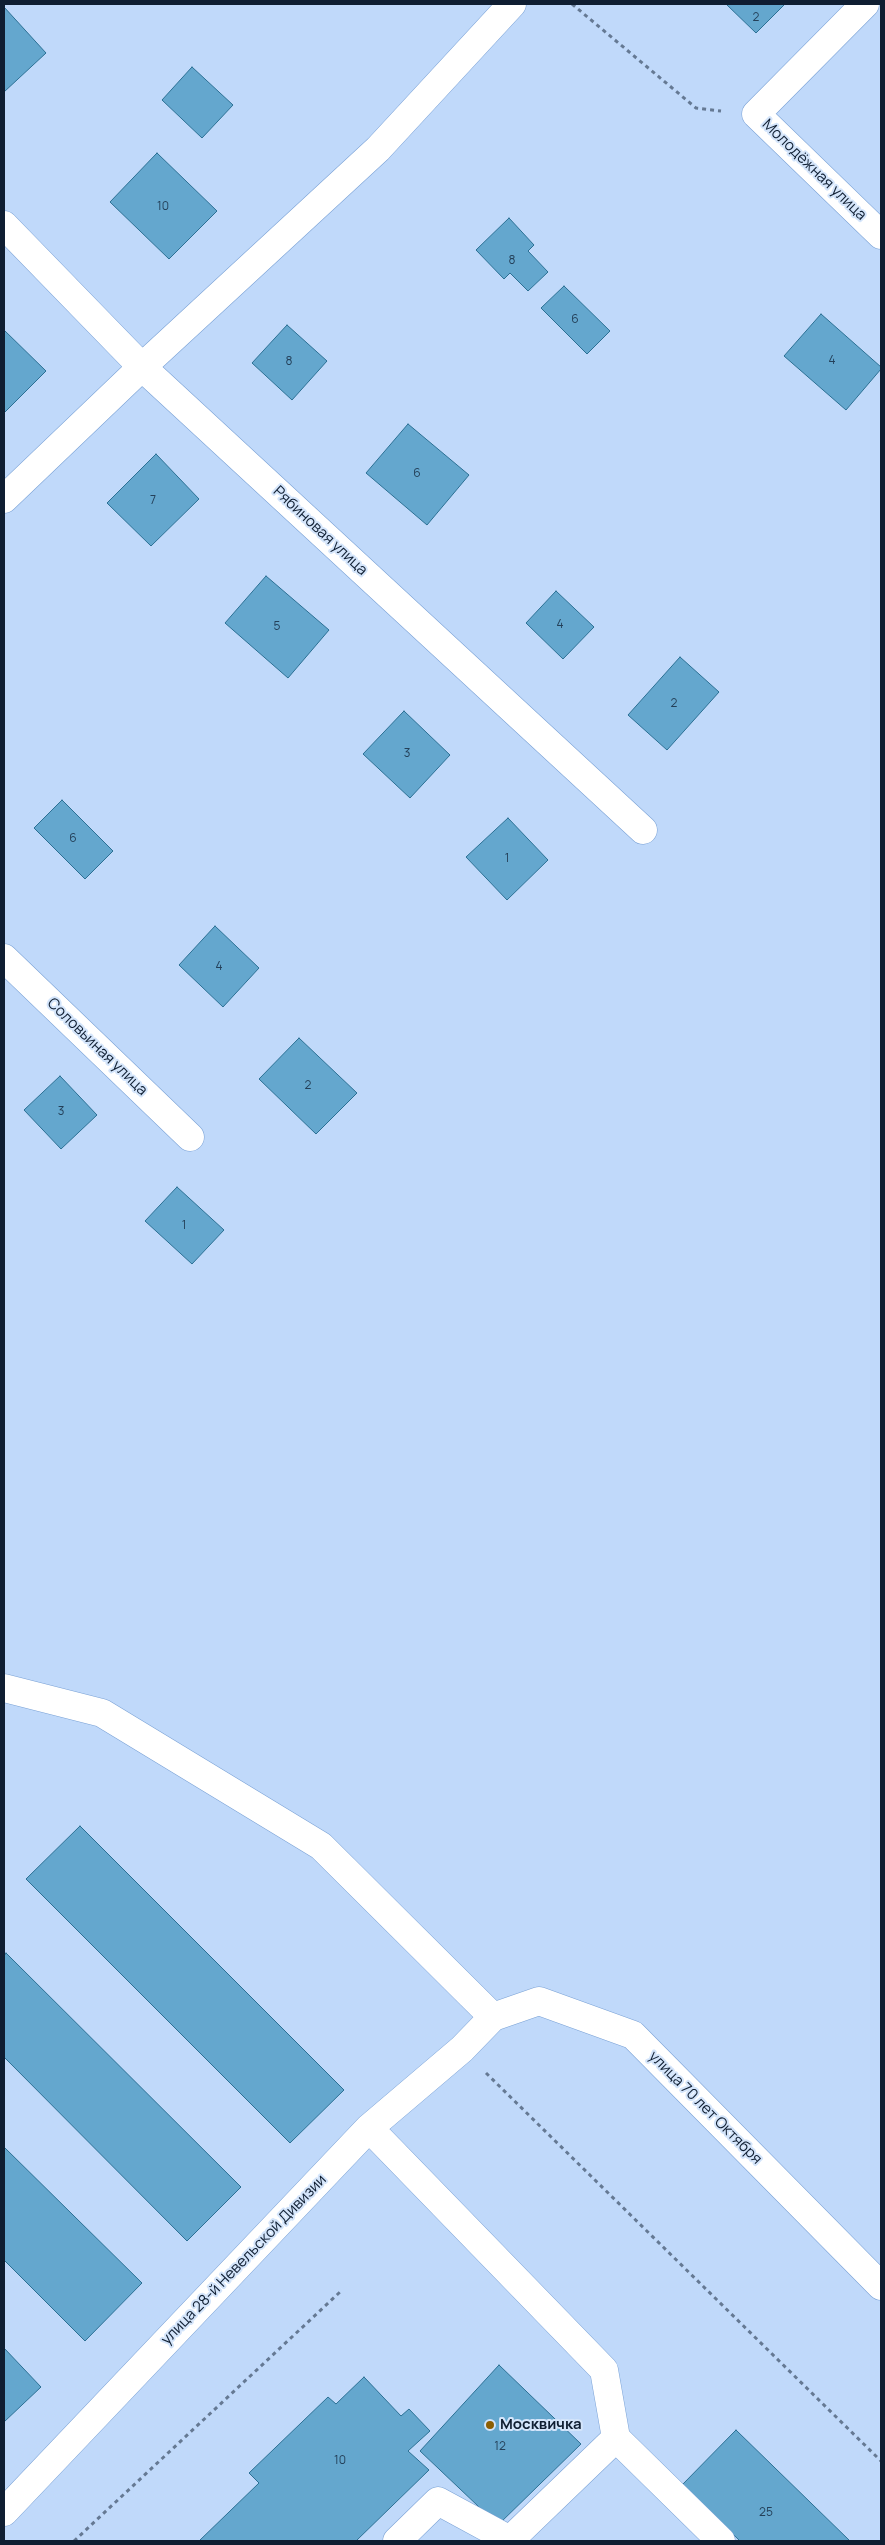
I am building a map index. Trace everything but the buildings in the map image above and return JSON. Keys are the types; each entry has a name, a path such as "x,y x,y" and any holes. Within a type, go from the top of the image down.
{"street":[{"path":"4,499 142,367 378,149 512,4"},
{"path":"756,114 865,4"},
{"name":"Молодёжная улица","path":"756,114 881,235"},
{"name":"Рябиновая улица","path":"4,225 142,367 643,830"},
{"name":"Соловьиная улица","path":"4,958 190,1137"},
{"path":"4,1688 102,1714 321,1846 493,2017"},
{"name":"улица 70 лет Октября","path":"493,2017 539,2001 633,2035 881,2286"},
{"name":"улица 28-й Невельской Дивизии","path":"4,2512 369,2128 462,2049 493,2017"},
{"path":"369,2128 604,2370 616,2438 721,2541"},
{"path":"398,2541 438,2501 495,2537 510,2540 616,2438"}],"path":[{"name":"Молодёжная улица","path":"572,4 696,108 756,114"},
{"path":"462,2049 881,2461"},
{"path":"74,2541 340,2292"}],"place":[{"name":"Москвичка","path":"490,2425"}]}
